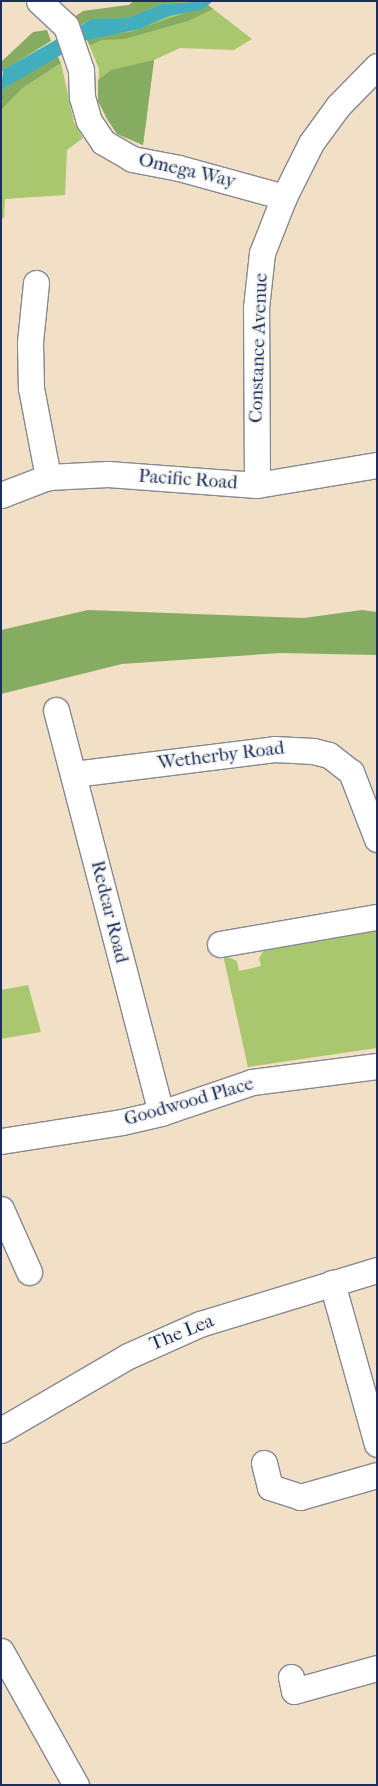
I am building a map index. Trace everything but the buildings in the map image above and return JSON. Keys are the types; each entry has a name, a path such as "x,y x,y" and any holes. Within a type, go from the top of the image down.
{"street":[{"name":"Omega Way","path":"39,1 66,26 76,54 89,121 103,142 132,159 197,172 284,197"},
{"name":"Constance Avenue","path":"257,485 256,308 262,253 284,197 311,143 327,121 377,66"},
{"path":"42,296 30,342 31,388 48,477"},
{"name":"Pacific Road","path":"1,495 48,477 108,474 257,485 377,465"},
{"name":"Redcar Road","path":"56,710 161,1113"},
{"name":"Wetherby Road","path":"74,774 274,749 313,751 329,755 351,772 377,839"},
{"path":"234,946 377,917"},
{"name":"Goodwood Place","path":"1,1141 161,1113 252,1082 377,1066"},
{"path":"1,1208 29,1272"},
{"name":"The Lea","path":"1,1430 128,1356 182,1332 377,1270"},
{"path":"332,1283 377,1444"},
{"path":"264,1463 270,1487 300,1497 377,1475"},
{"path":"1,1651 76,1785"},
{"path":"294,1690 377,1668"}],"green space":[{"path":"134,1 203,1 252,39 234,50 180,48 154,60 143,145 117,134 98,101 99,69 87,40 83,11 129,5"},
{"path":"134,1 191,1 162,4 128,18 92,19 79,26 74,17 83,11 129,5"},
{"path":"208,5 213,9 188,21 124,39 102,40 90,45 87,40 99,35 130,32"},
{"path":"47,30 51,41 1,72 1,62 33,32"},
{"path":"57,55 61,63 23,88 1,110 1,90"},
{"path":"154,60 143,145 117,134 98,101 98,80 111,70"},
{"path":"61,63 74,122 83,138 67,150 65,195 5,199 4,218 1,219 1,110 23,88"},
{"path":"88,610 304,618 362,610 377,612 377,655 280,653 122,664 1,694 1,630"},
{"path":"376,930 377,1048 248,1067 223,955 237,961 239,971 261,966 259,958 266,947"},
{"path":"28,985 41,1032 1,1039 1,990"}],"water":[{"path":"213,1 203,9 169,16 139,29 87,40 1,90 3,70 92,19 128,18 162,4"}]}
